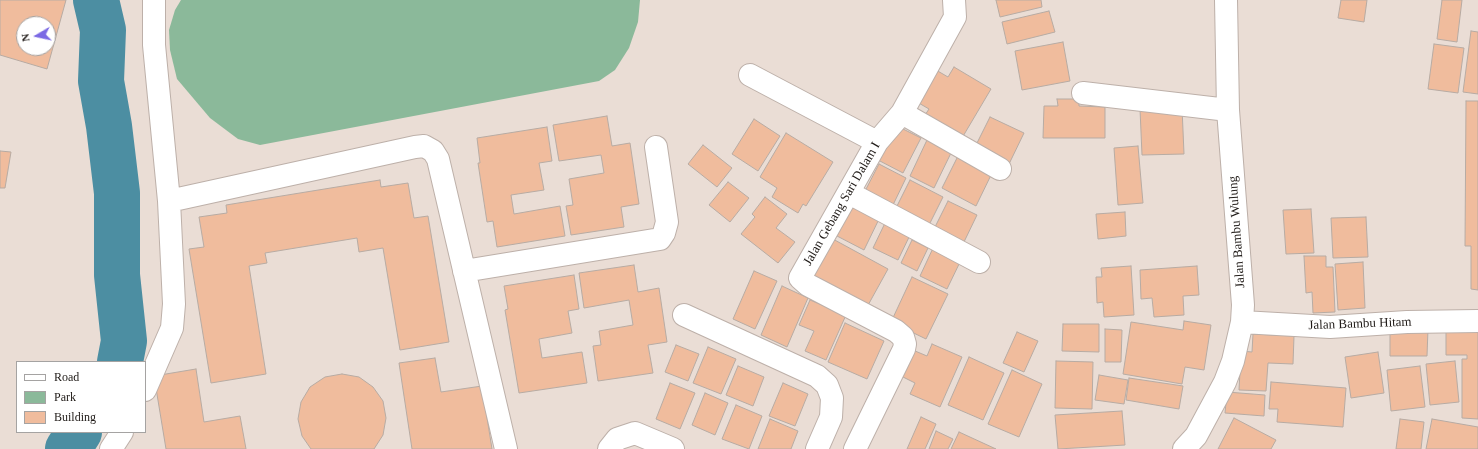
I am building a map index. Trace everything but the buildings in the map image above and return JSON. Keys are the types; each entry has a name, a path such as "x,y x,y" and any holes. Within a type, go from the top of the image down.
{"street":[{"path":"146,388 172,328 174,304 169,201 154,45 154,0"},
{"path":"939,0 955,9"},
{"name":"Jalan Bambu Wulung","path":"1184,449 1196,436 1225,382 1233,361 1242,322 1243,305 1228,110 1226,0"},
{"name":"Jalan Gebang Sari Dalam I","path":"854,449 905,344 903,337 896,331 808,285 800,278 877,142 902,113 955,9"},
{"path":"750,75 877,142"},
{"path":"1083,93 1228,110"},
{"path":"902,113 1000,169"},
{"path":"169,201 414,147 424,146 433,151 438,159 506,449"},
{"path":"464,271 660,239 664,233 667,222 656,147"},
{"path":"849,193 979,262"},
{"path":"684,316 817,376 827,385 832,398 832,417 817,449"},
{"name":"Jalan Bambu Hitam","path":"1242,322 1330,327 1407,322 1478,321"},
{"path":"111,449 121,433"},
{"path":"609,449 617,439 635,434 673,449"}],"green space":[{"path":"181,0 640,0 638,22 629,48 615,70 599,81 260,145 238,139 210,118 177,79 170,50 169,30 175,10"}],"waterway":[{"path":"96,0 103,30 101,81 109,126 117,193 117,275 124,341 120,361"},
{"path":"68,449 78,433"}]}
